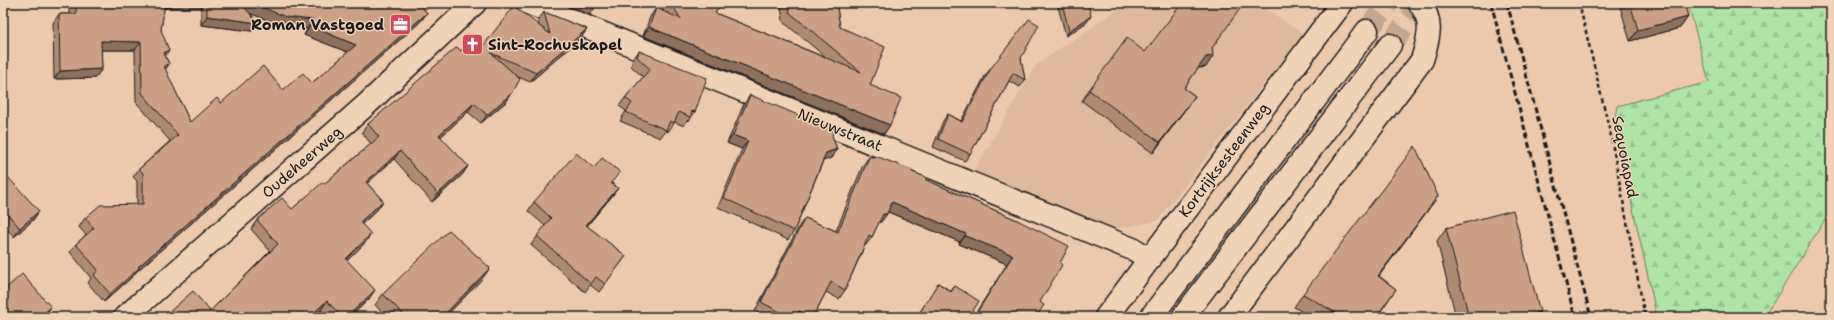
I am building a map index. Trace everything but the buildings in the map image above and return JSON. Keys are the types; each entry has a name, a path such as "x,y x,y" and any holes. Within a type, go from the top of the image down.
{"street":[{"name":"Oudeheerweg","path":"125,317 366,105 475,3"},
{"name":"Nieuwstraat","path":"528,3 1134,250 1150,259"},
{"name":"Kortrijksesteenweg","path":"1106,317 1342,3"},
{"path":"1228,317 1422,60 1429,37 1429,22 1424,8 1419,3"},
{"path":"1151,317 1367,30"},
{"path":"1183,317 1390,45"}],"path":[{"name":"Sequoiapad","path":"1578,3 1610,132 1645,317"}],"shaded area":[{"path":"1127,3 1258,3 1303,34 1157,221 1113,229 972,174 1036,65"}],"green space":[{"path":"1688,3 1831,3 1831,210 1764,317 1657,317 1614,123 1617,106 1709,82"}],"tunnel":[{"path":"1367,31 1388,3"},
{"path":"1390,45 1422,3"}],"railway":[{"path":"1491,3 1575,317"},
{"path":"1507,3 1591,317"}],"place":[{"name":"Roman Vastgoed","path":"400,25"},
{"name":"Sint-Rochuskapel","path":"473,45"}]}
